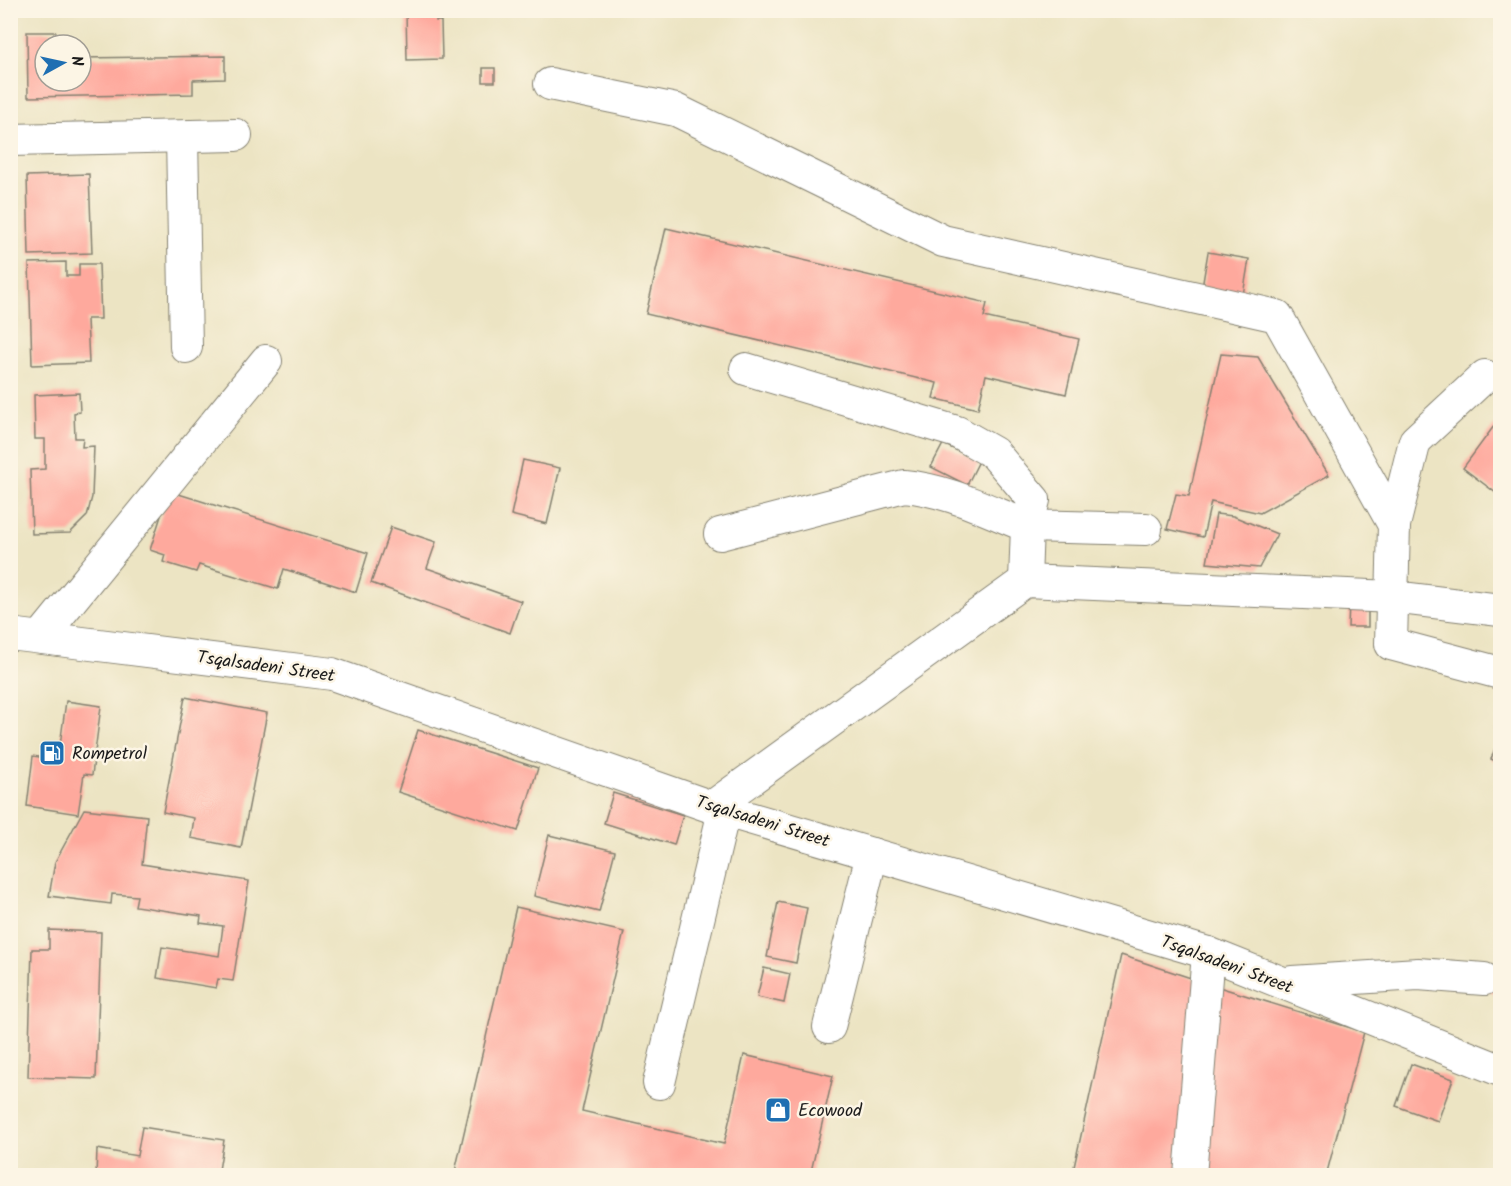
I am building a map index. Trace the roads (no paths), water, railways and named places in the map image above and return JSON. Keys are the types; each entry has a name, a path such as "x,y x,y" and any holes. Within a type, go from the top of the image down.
{"street":[{"path":"550,84 676,110 943,241 1277,316 1394,525"},
{"path":"10,140 236,135"},
{"path":"182,136 186,347"},
{"path":"26,636 266,361"},
{"path":"746,369 957,432 994,453 1034,500 1027,526 1025,581"},
{"path":"1485,376 1415,441 1394,525 1391,644 1500,673"},
{"path":"720,534 904,486 927,488 946,493 1027,526 1146,529"},
{"path":"659,1083 718,809 1025,581 1393,597 1500,610"},
{"name":"Tsqalsadeni Street","path":"26,636 332,674 718,809 1208,953 1500,1070"},
{"path":"829,1027 872,854"},
{"path":"1190,1176 1208,953"},
{"path":"1282,982 1418,974 1484,979"}],"place":[{"name":"Rompetrol","path":"52,753"},
{"name":"Ecowood","path":"778,1110"}]}
